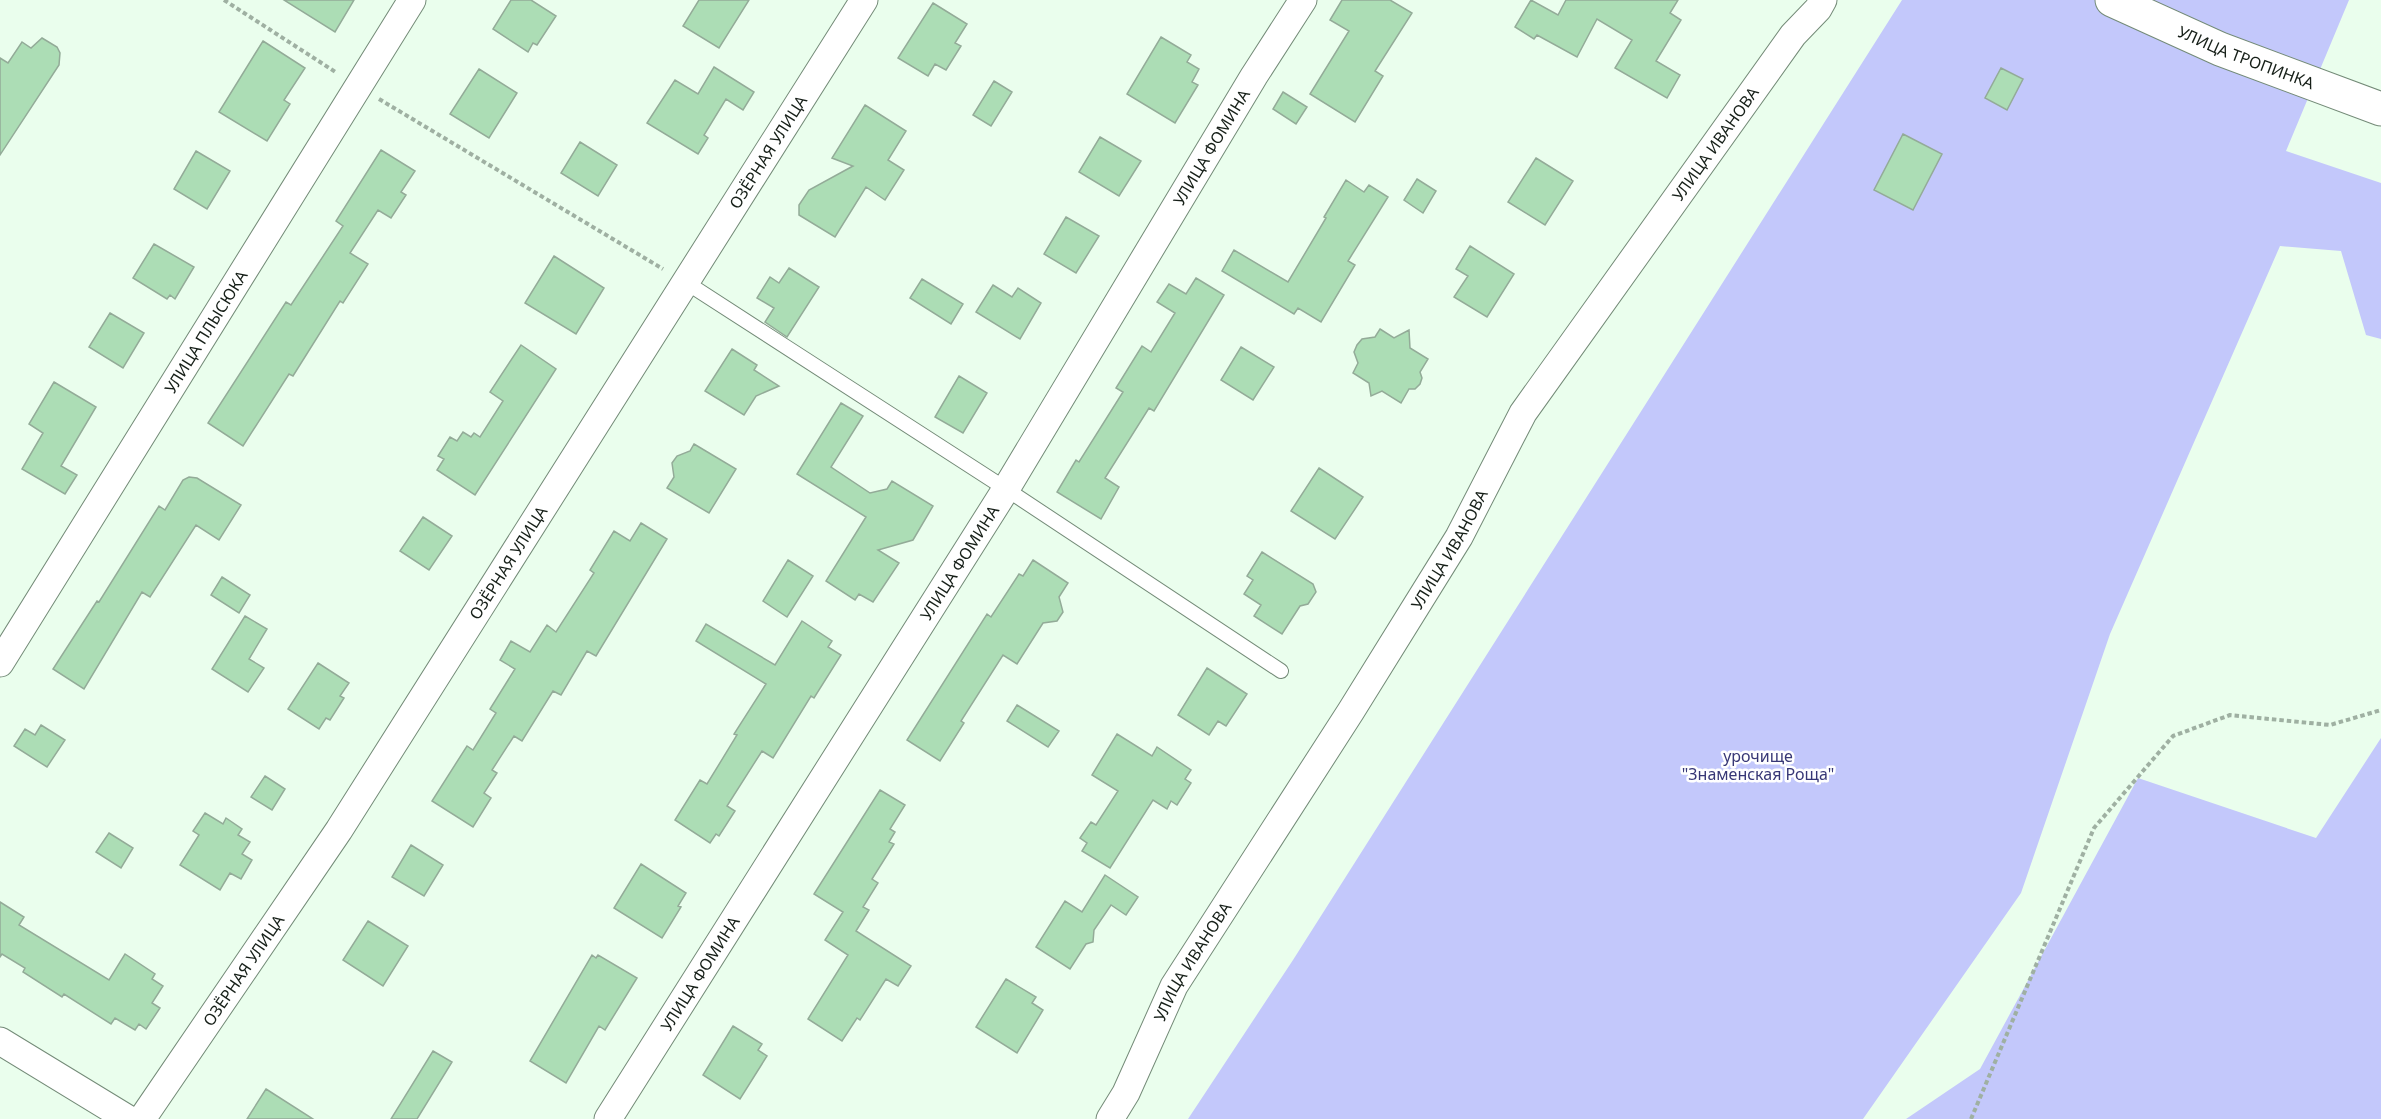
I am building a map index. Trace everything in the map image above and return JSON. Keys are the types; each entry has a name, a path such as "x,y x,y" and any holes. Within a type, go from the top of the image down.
{"main road":[{"name":"УЛИЦА ТРОПИНКА","path":"2112,0 2220,49 2381,109"}],"street":[{"name":"УЛИЦА ПЛЫСЮКА","path":"0,663 412,0"},
{"name":"ОЗЁРНАЯ УЛИЦА","path":"142,1119 339,830 864,0"},
{"name":"УЛИЦА ФОМИНА","path":"608,1119 1006,489 1248,86 1303,0"},
{"name":"УЛИЦА ИВАНОВА","path":"1110,1119 1126,1093 1174,986 1351,711 1459,537 1523,413 1786,44 1823,0"},
{"path":"0,1041 128,1119"}],"lane":[{"path":"687,283 1006,489 1281,671"}],"path":[{"path":"224,0 358,86 687,283"},
{"path":"1971,1119 2094,828 2173,736 2230,715 2330,725 2381,710"}],"green space":[{"name":"урочище \"Знаменская Роща\"","path":"1902,0 2349,0 2286,151 2381,183 2381,339 2366,335 2341,251 2280,246 2110,634 2021,893 1863,1119 1188,1119 1293,960"},
{"path":"2381,738 2381,1119 1906,1119 1980,1069 2138,778 2316,838"}],"building":[{"path":"284,0 354,0 335,32"},
{"path":"511,0 531,0 556,16 537,45 533,43 528,52 493,29"},
{"path":"699,0 749,0 719,48 683,26"},
{"path":"1342,0 1390,0 1412,13 1375,71 1383,76 1355,122 1310,94 1349,31 1330,20"},
{"path":"1531,0 1558,15 1566,0 1678,0 1670,13 1681,20 1656,61 1680,75 1667,98 1615,68 1632,40 1597,19 1577,57 1537,35 1534,39 1515,27"},
{"path":"933,3 967,24 955,43 961,46 946,70 935,64 928,76 898,58"},
{"path":"1161,37 1191,55 1187,62 1199,69 1192,82 1198,85 1175,123 1127,94"},
{"path":"42,38 57,47 60,53 59,65 0,155 0,58 8,63 22,42 31,48"},
{"path":"263,41 305,68 284,100 290,104 267,141 219,112"},
{"path":"714,67 754,92 743,110 726,99 704,135 708,138 698,154 647,123 675,80 698,94"},
{"path":"2001,68 2023,79 2007,110 1985,98"},
{"path":"479,69 517,93 489,138 450,114"},
{"path":"994,81 1012,92 991,126 973,115"},
{"path":"1283,92 1307,107 1296,124 1273,109"},
{"path":"865,105 906,131 888,160 904,170 885,200 866,187 835,237 799,215 799,205 809,190 853,166 832,158"},
{"path":"1903,134 1942,154 1913,210 1874,190"},
{"path":"1100,137 1141,161 1119,196 1079,172"},
{"path":"580,142 617,165 598,196 561,173"},
{"path":"381,150 415,171 401,192 406,195 391,218 378,210 350,253 368,264 343,303 340,301 293,376 289,374 243,446 208,423 286,302 291,305 343,226 336,221"},
{"path":"196,151 230,171 207,209 174,189"},
{"path":"1536,158 1573,181 1545,225 1508,202"},
{"path":"1417,179 1436,191 1423,213 1404,200"},
{"path":"1346,180 1364,192 1369,185 1388,197 1348,261 1355,265 1321,322 1298,308 1294,314 1222,271 1234,250 1288,282"},
{"path":"1066,217 1099,236 1076,273 1044,254"},
{"path":"154,244 194,267 175,299 170,295 167,299 133,278"},
{"path":"1470,246 1514,274 1487,317 1454,297 1468,276 1456,269"},
{"path":"554,256 604,288 576,334 525,303"},
{"path":"789,268 819,287 787,337 765,322 774,308 757,298 770,277 779,283"},
{"path":"1196,278 1224,295 1154,411 1149,408 1105,478 1119,487 1101,519 1057,492 1076,460 1079,462 1123,392 1116,388 1142,346 1151,352 1175,313 1157,302 1169,284 1186,294"},
{"path":"922,279 963,304 951,324 910,298"},
{"path":"993,285 1012,297 1018,288 1041,303 1020,339 976,312"},
{"path":"110,313 144,333 123,368 89,347"},
{"path":"1380,329 1394,338 1409,330 1410,348 1428,359 1420,372 1422,378 1420,384 1415,389 1409,389 1401,403 1382,391 1371,396 1369,383 1353,373 1358,363 1354,352 1357,345 1362,339 1375,337"},
{"path":"521,345 556,369 475,495 437,470 444,459 438,456 450,437 457,441 463,432 471,437 474,433 480,437 503,401 490,392"},
{"path":"1241,347 1274,367 1253,400 1221,380"},
{"path":"732,349 757,365 754,370 779,386 756,396 744,415 705,391"},
{"path":"959,376 987,393 963,433 935,417"},
{"path":"54,382 96,407 61,466 77,475 65,494 22,469 43,433 29,424"},
{"path":"841,403 863,416 831,467 870,493 887,489 892,481 933,506 913,540 878,550 899,563 873,602 859,594 855,600 826,581 866,517 797,474"},
{"path":"694,444 736,469 709,513 667,488 674,477 672,463 677,456 690,451"},
{"path":"1319,468 1363,497 1335,539 1291,511"},
{"path":"189,477 197,478 241,505 219,540 196,525 150,597 142,592 84,689 53,669 97,601 99,602 159,506 165,510 183,480"},
{"path":"423,517 452,536 429,570 400,551"},
{"path":"641,523 667,539 596,656 587,651 561,695 553,691 522,741 514,736 492,770 497,773 484,793 491,798 473,827 432,801 467,746 473,750 496,713 490,709 515,669 500,660 511,641 530,652 547,625 556,632 594,573 590,570 614,531 630,541"},
{"path":"1262,552 1313,584 1316,592 1308,604 1300,606 1282,634 1254,616 1261,605 1244,594 1253,580 1247,576"},
{"path":"788,560 813,576 787,617 763,601"},
{"path":"1033,560 1068,583 1059,597 1063,612 1057,621 1043,623 1017,664 1003,655 961,721 964,723 940,761 907,740 987,614 991,617 1019,574 1023,576"},
{"path":"222,577 250,595 239,613 211,595"},
{"path":"245,616 267,629 249,659 264,668 248,692 212,669"},
{"path":"802,621 832,641 828,647 841,655 814,698 811,696 773,758 762,751 727,806 735,811 719,836 716,834 710,843 675,820 700,780 707,784 737,735 734,734 766,684 696,641 706,624 775,665"},
{"path":"318,663 349,683 340,696 344,698 330,720 326,718 319,729 288,709"},
{"path":"1207,668 1247,694 1226,726 1218,721 1209,735 1178,715"},
{"path":"1017,705 1059,731 1048,747 1007,721"},
{"path":"41,725 65,740 47,767 14,746 25,729 35,735"},
{"path":"1117,734 1152,756 1157,747 1191,770 1185,779 1191,783 1177,805 1171,801 1167,809 1153,800 1110,868 1082,851 1087,843 1080,838 1091,822 1096,825 1118,791 1092,775"},
{"path":"265,776 285,789 272,810 251,797"},
{"path":"880,790 905,805 890,829 895,832 889,842 894,844 872,879 878,883 863,907 869,910 856,931 911,966 898,986 886,979 860,1020 857,1018 842,1041 808,1019 848,955 825,940 843,912 814,894"},
{"path":"205,813 223,824 226,818 242,829 238,835 250,842 242,854 252,860 241,879 230,873 220,890 180,865 199,835 193,831"},
{"path":"109,833 133,848 121,868 96,852"},
{"path":"411,845 443,865 424,896 392,877"},
{"path":"641,864 686,893 678,906 681,907 662,938 614,908"},
{"path":"1105,875 1138,897 1126,915 1111,905 1094,930 1093,942 1086,944 1070,969 1036,947 1065,901 1082,912"},
{"path":"0,902 24,917 19,925 109,980 125,954 155,974 152,979 163,986 152,1003 160,1008 146,1029 139,1024 135,1030 115,1018 111,1024 64,994 62,997 23,972 25,968 2,954 0,957"},
{"path":"368,921 408,946 383,986 343,960"},
{"path":"592,955 596,958 598,955 637,978 605,1030 599,1026 566,1083 530,1061"},
{"path":"1006,979 1036,997 1032,1003 1043,1010 1017,1053 976,1027"},
{"path":"733,1026 762,1044 758,1050 767,1056 740,1099 703,1075"},
{"path":"433,1051 452,1062 417,1119 391,1119"},
{"path":"266,1089 313,1119 247,1119"}]}
